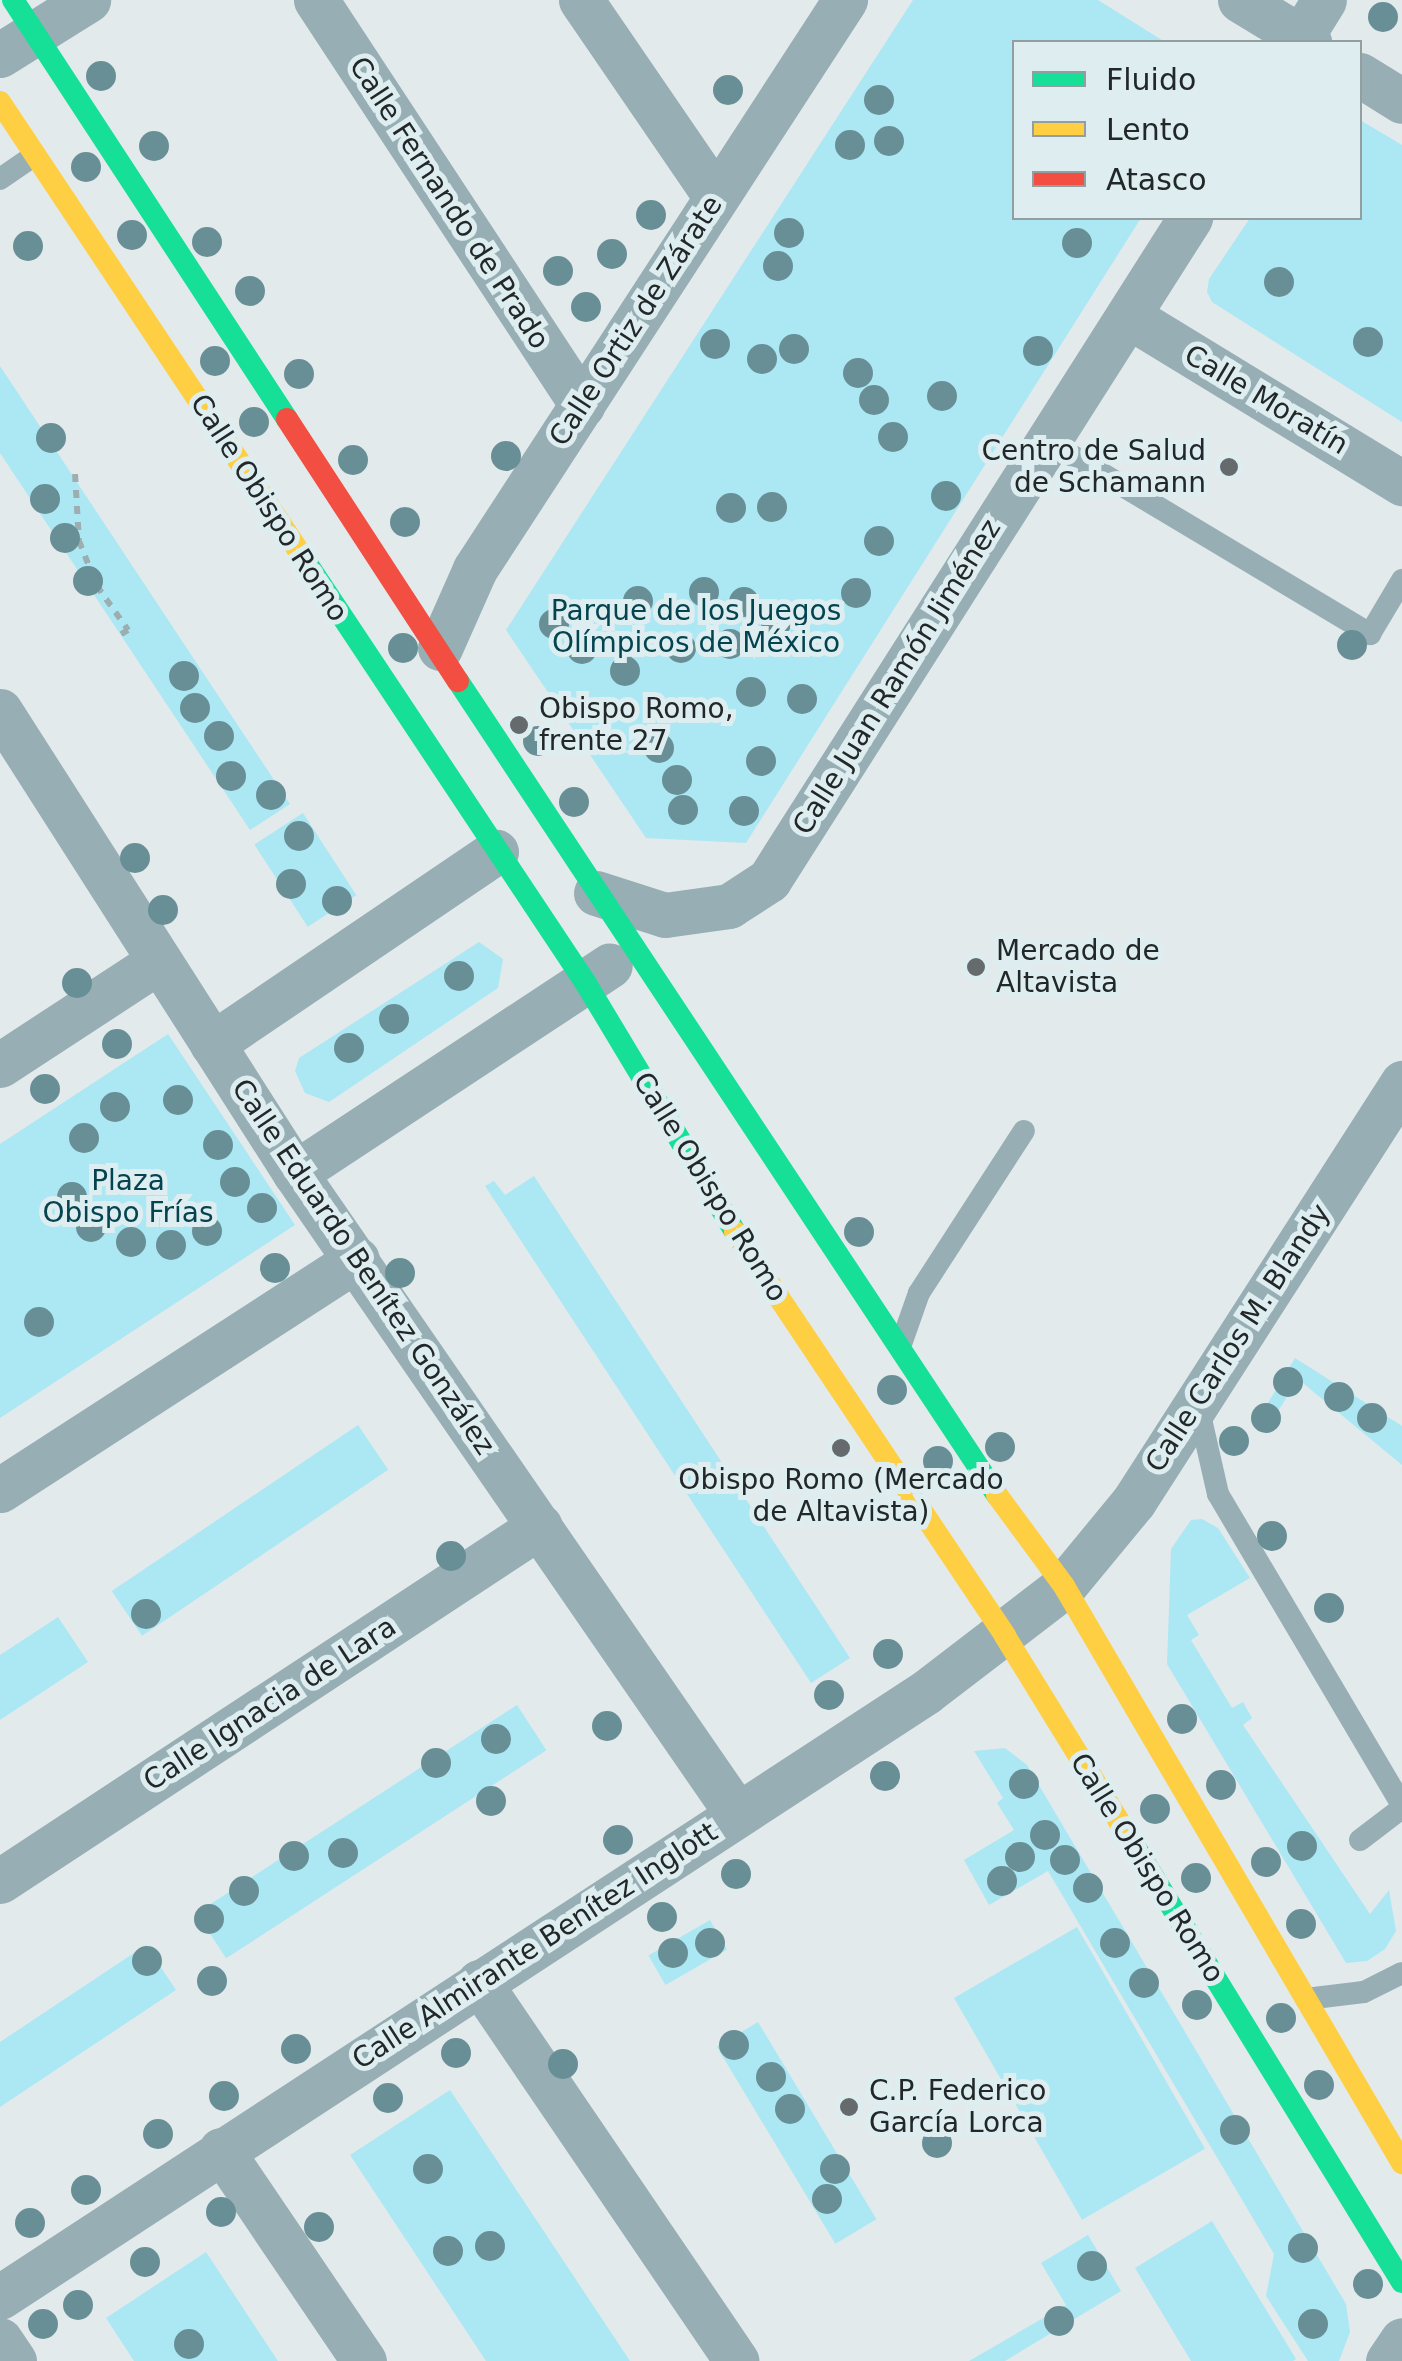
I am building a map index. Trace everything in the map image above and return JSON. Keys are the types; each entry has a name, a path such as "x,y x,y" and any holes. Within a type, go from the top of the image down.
{"street":[{"path":"88,0 16,30 440,648 596,893 1064,1586 1402,2163"},
{"name":"Calle Fernando de Prado","path":"316,0 582,405"},
{"path":"582,0 716,197"},
{"name":"Calle Ortiz de Zárate","path":"440,648 475,569 845,0"},
{"path":"1240,0 1308,31"},
{"path":"1362,75 1402,101"},
{"name":"Calle Obispo Romo","path":"0,102 585,982 707,1191 1005,1636 1402,2282"},
{"name":"Calle Juan Ramón Jiménez","path":"596,893 665,914 729,906 768,880 1189,220"},
{"name":"Calle Moratín","path":"1130,317 1402,483"},
{"name":"Calle Eduardo Benítez González","path":"0,712 294,1173 738,1814"},
{"path":"212,1044 496,852"},
{"path":"294,1173 634,950"},
{"path":"0,1065 159,960"},
{"name":"Calle Carlos M. Blandy","path":"1064,1586 1134,1501 1402,1083"},
{"path":"0,1490 357,1260"},
{"name":"Calle Ignacia de Lara","path":"0,1881 540,1526"},
{"name":"Calle Almirante Benítez Inglott","path":"0,2296 1005,1636 1064,1586"},
{"path":"479,1982 736,2361"},
{"path":"220,2150 364,2361"},
{"path":"0,2340 14,2361"},
{"path":"1388,2361 1402,2340"}],"lane":[{"path":"0,179 35,155"},
{"path":"1046,440 1370,634 1402,580"},
{"path":"900,1347 919,1293 1024,1132"},
{"path":"1197,1402 1218,1494 1402,1807 1360,1840"},
{"path":"1218,1494 1242,1490"},
{"path":"1306,2000 1364,1992 1402,1972"}],"path":[{"path":"74,474 79,542 97,586 128,630 120,635"}],"green space":[{"name":"Parque de los Juegos Olímpicos de México","path":"913,0 1098,0 1162,40 1012,40 1012,220 1140,220 746,843 646,838 506,630"},
{"path":"1362,121 1402,145 1402,422 1212,302 1207,292 1209,279 1249,220 1362,220"},
{"path":"0,366 290,804 250,830 0,453"},
{"path":"303,813 356,895 308,927 254,845"},
{"path":"479,942 503,959 498,988 329,1102 305,1093 295,1071 299,1058"},
{"name":"Plaza Obispo Frías","path":"168,1034 295,1225 0,1418 0,1144"},
{"path":"534,1176 850,1658 811,1683 485,1186 494,1181 505,1195"},
{"path":"1295,1358 1402,1426 1402,1465 1298,1379 1267,1429 1257,1421"},
{"path":"358,1425 388,1470 142,1636 112,1591"},
{"path":"1202,1519 1218,1528 1250,1578 1187,1615 1199,1635 1191,1640 1232,1708 1243,1702 1252,1718 1243,1725 1370,1914 1389,1890 1396,1931 1385,1949 1367,1961 1346,1963 1167,1664 1171,1549 1191,1520"},
{"path":"58,1617 88,1662 0,1720 0,1655"},
{"path":"517,1705 546,1750 226,1958 197,1913"},
{"path":"1005,1748 1027,1765 1346,2304 1350,2332 1339,2361 1308,2361 1266,2296 1274,2254 1048,1871 989,1905 964,1860 1014,1830 997,1803 1003,1798 974,1751"},
{"path":"710,1920 727,1949 666,1985 649,1956"},
{"path":"1077,1927 1205,2149 1082,2220 954,1998"},
{"path":"146,1945 176,1990 0,2107 0,2042"},
{"path":"758,2022 876,2219 835,2244 717,2047"},
{"path":"450,2090 630,2361 486,2361 350,2155"},
{"path":"1212,2221 1296,2359 1293,2361 1191,2361 1135,2268"},
{"path":"1088,2235 1121,2291 1005,2361 969,2361 1066,2305 1041,2263"},
{"path":"206,2252 278,2361 134,2361 106,2318"}],"traffic: fast":[{"path":"13,0 287,419"},
{"path":"302,556 585,982 735,1232"},
{"path":"458,681 997,1495"},
{"path":"1122,1826 1402,2282"}],"traffic: slow":[{"path":"0,102 302,556"},
{"path":"735,1232 1005,1636 1122,1826"},
{"path":"997,1495 1064,1586 1402,2163"}],"traffic: jam":[{"path":"287,419 458,681"}],"place":[{"name":"Centro de Salud de Schamann","path":"1229,467"},
{"name":"Obispo Romo, frente 27","path":"519,725"},
{"name":"Mercado de Altavista","path":"976,967"},
{"name":"Obispo Romo (Mercado de Altavista)","path":"841,1448"},
{"name":"C.P. Federico García Lorca","path":"849,2107"}]}
